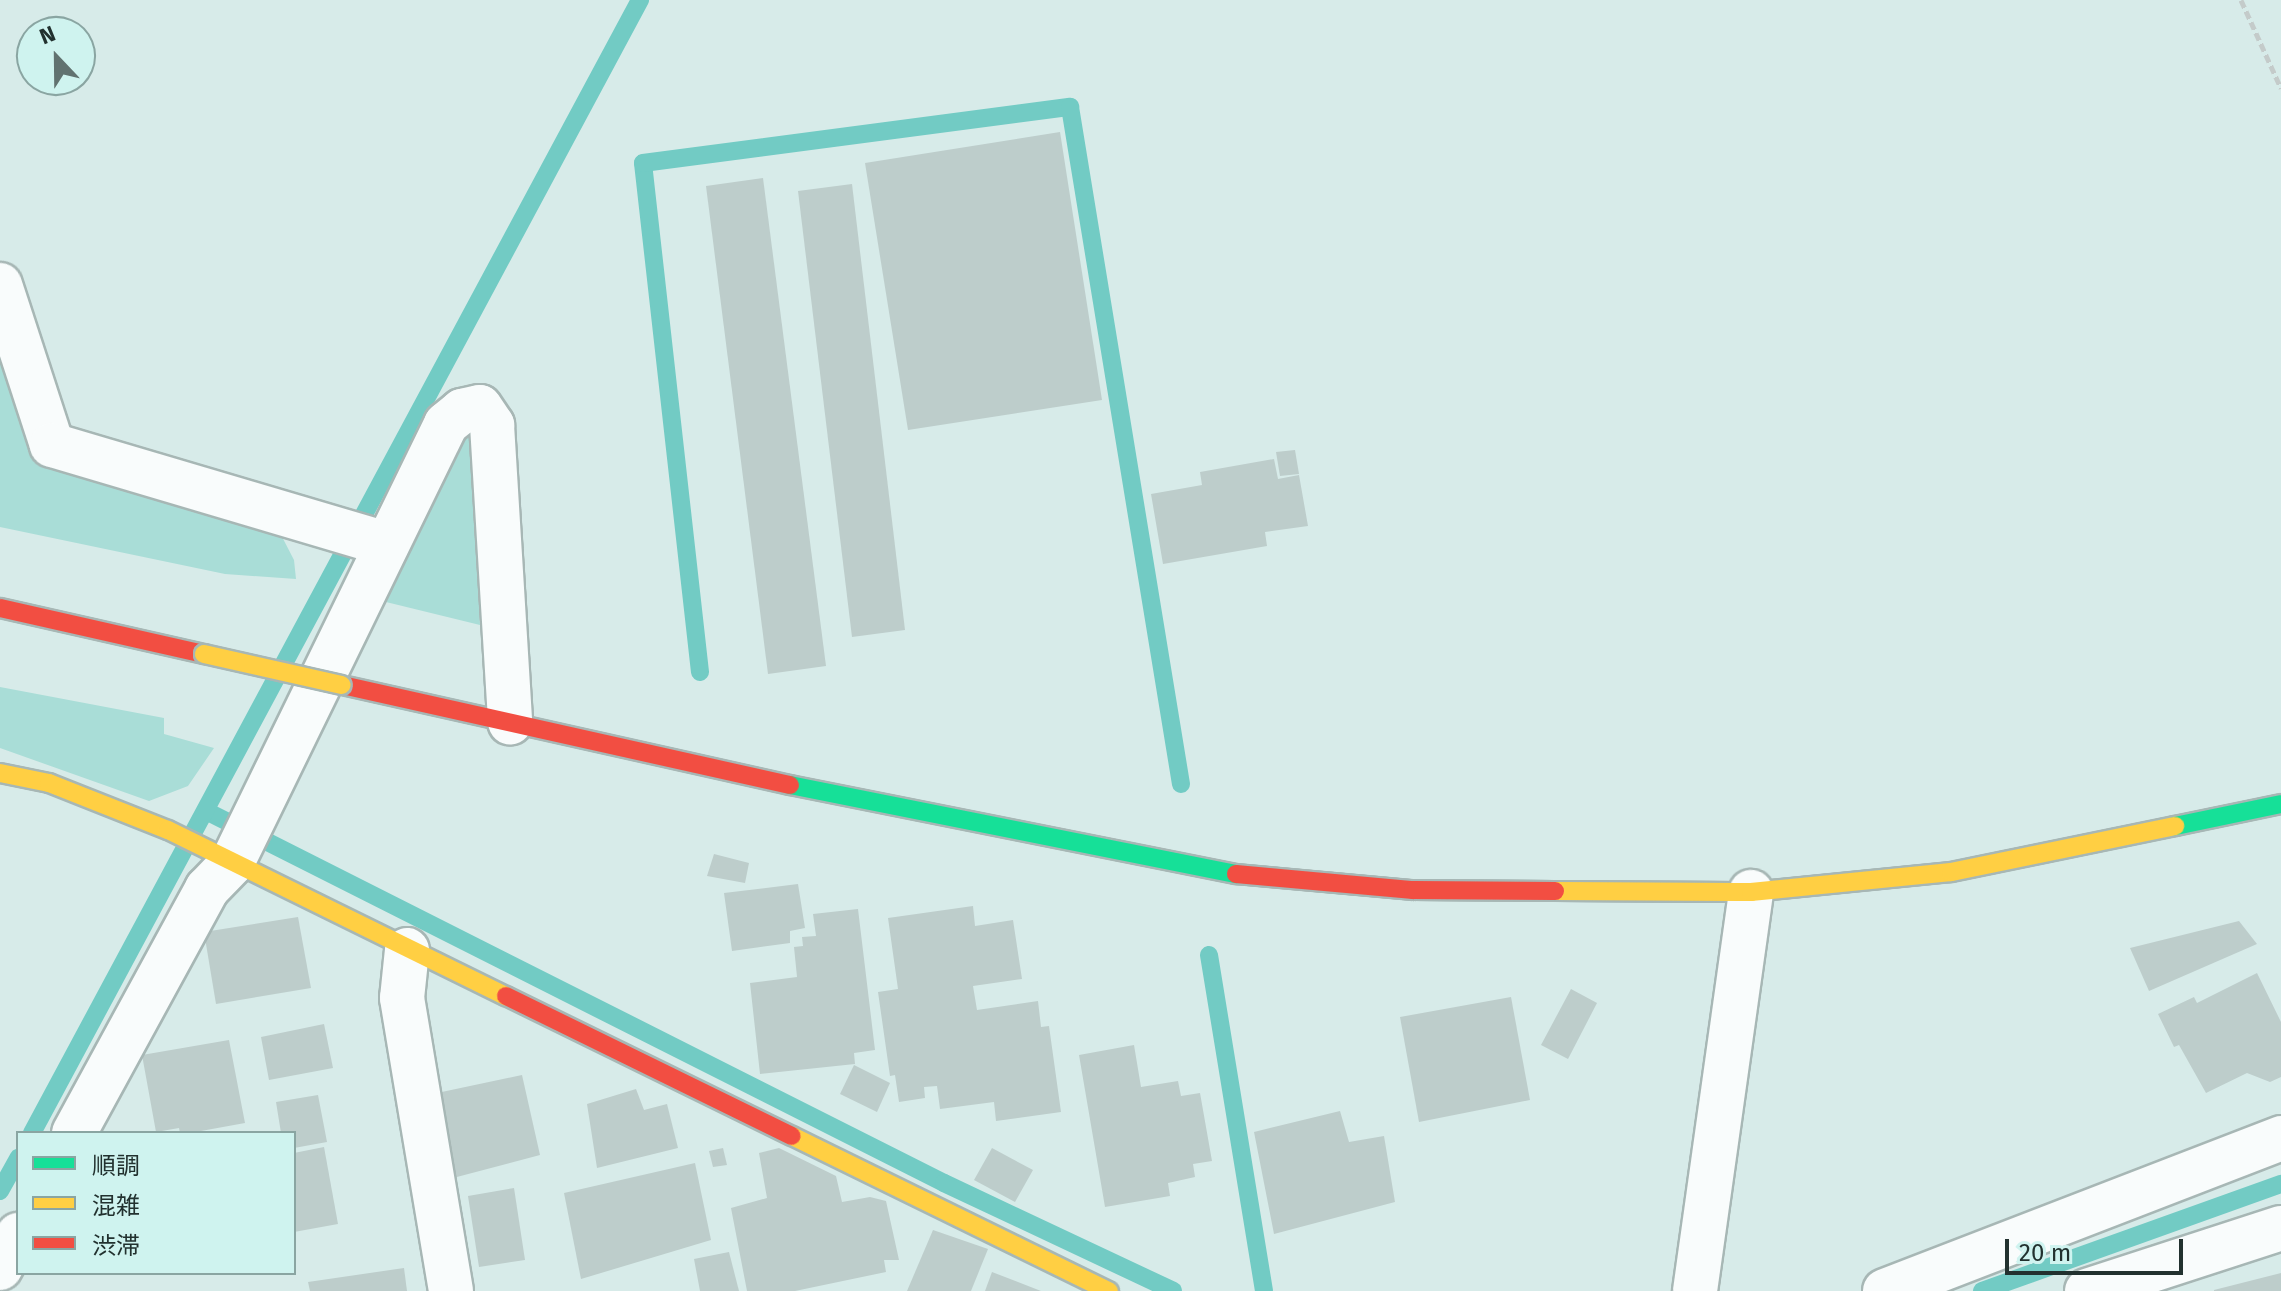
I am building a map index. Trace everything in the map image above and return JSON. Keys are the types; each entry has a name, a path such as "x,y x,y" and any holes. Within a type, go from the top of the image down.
{"street":[{"path":"0,285 52,445 364,537"},
{"path":"75,1131 232,843 364,537 446,424 462,411 480,407 492,425 510,722"},
{"path":"0,608 900,810 1234,874 1413,890 1751,892 1951,872 2281,804"},
{"path":"0,773 49,783 168,830 232,843 407,950 1109,1291"},
{"path":"1695,1291 1751,892"},
{"path":"407,950 402,998 451,1291"},
{"path":"1885,1291 2281,1138"},
{"path":"2087,1291 2281,1228"},
{"path":"0,1268 16,1239"}],"path":[{"path":"2241,0 2281,88"}],"shaded area":[{"path":"0,346 31,448 278,529 294,560 296,579 225,574 0,527"},
{"path":"466,432 472,433 480,625 386,602"},
{"path":"0,687 164,718 164,734 214,748 188,786 149,801 0,748"}],"building":[{"path":"1060,132 1102,400 908,430 865,163"},
{"path":"763,178 826,666 768,674 706,186"},
{"path":"852,184 905,630 852,637 798,191"},
{"path":"1295,450 1299,474 1280,476 1276,452"},
{"path":"1274,459 1278,479 1299,475 1308,526 1265,532 1267,546 1163,564 1151,494 1202,485 1200,472"},
{"path":"714,854 749,863 745,883 707,876"},
{"path":"798,884 805,928 790,931 790,943 732,951 724,893"},
{"path":"973,906 975,926 1013,920 1022,979 973,986 977,1010 1038,1001 1041,1027 1049,1026 1061,1112 996,1121 994,1102 940,1109 937,1086 924,1087 925,1098 899,1102 895,1075 890,1076 878,992 898,989 888,918"},
{"path":"858,909 875,1050 854,1053 855,1064 760,1074 750,983 797,977 794,947 803,946 802,937 816,936 813,914"},
{"path":"298,917 311,988 216,1004 204,932"},
{"path":"2239,921 2257,944 2149,991 2130,948"},
{"path":"2257,973 2281,1022 2281,1077 2270,1082 2247,1073 2206,1093 2179,1045 2174,1047 2158,1014 2194,997 2197,1003"},
{"path":"1571,989 1597,1003 1568,1059 1541,1045"},
{"path":"1511,997 1530,1100 1419,1122 1400,1017"},
{"path":"324,1024 333,1068 269,1080 261,1037"},
{"path":"229,1040 245,1123 201,1131 180,1131 179,1128 156,1131 142,1055"},
{"path":"1134,1045 1141,1087 1178,1081 1181,1096 1200,1093 1212,1161 1193,1164 1195,1177 1168,1183 1170,1196 1105,1207 1079,1055"},
{"path":"854,1065 890,1083 877,1112 840,1094"},
{"path":"522,1075 540,1155 453,1178 437,1093"},
{"path":"636,1089 644,1110 667,1104 678,1148 597,1168 587,1104"},
{"path":"318,1095 327,1142 296,1148 296,1131 281,1131 276,1102"},
{"path":"1340,1111 1349,1142 1384,1136 1395,1202 1274,1234 1254,1132"},
{"path":"324,1147 338,1224 296,1232 296,1153"},
{"path":"723,1148 727,1165 713,1167 709,1151"},
{"path":"779,1148 836,1176 842,1202 870,1197 886,1201 899,1260 884,1260 886,1272 795,1291 747,1291 731,1208 767,1198 759,1153"},
{"path":"992,1148 1033,1170 1015,1202 974,1180"},
{"path":"695,1163 711,1240 581,1279 564,1193"},
{"path":"514,1188 525,1260 479,1267 468,1196"},
{"path":"933,1230 988,1249 971,1291 907,1291"},
{"path":"729,1252 739,1291 700,1291 694,1259"},
{"path":"404,1268 407,1291 310,1291 308,1282"},
{"path":"992,1272 1041,1291 985,1291"},
{"path":"2281,1273 2281,1291 2214,1291 2214,1290"}],"waterway":[{"path":"33,1131 640,0"},
{"path":"700,672 643,163 1070,107 1181,784"},
{"path":"206,811 944,1183 1173,1291"},
{"path":"1209,955 1264,1291"},
{"path":"0,1191 16,1162"},
{"path":"1982,1291 2281,1184"}],"traffic: fast":[{"path":"790,785 1236,874"},
{"path":"2175,826 2281,804"}],"traffic: slow":[{"path":"204,654 342,685"},
{"path":"0,773 49,783 168,830 506,996"},
{"path":"1555,891 1751,892 1951,872 2175,826"},
{"path":"792,1136 1109,1291"}],"traffic: jam":[{"path":"0,608 204,654"},
{"path":"342,685 790,785"},
{"path":"1236,874 1413,890 1555,891"},
{"path":"506,996 792,1136"}]}
